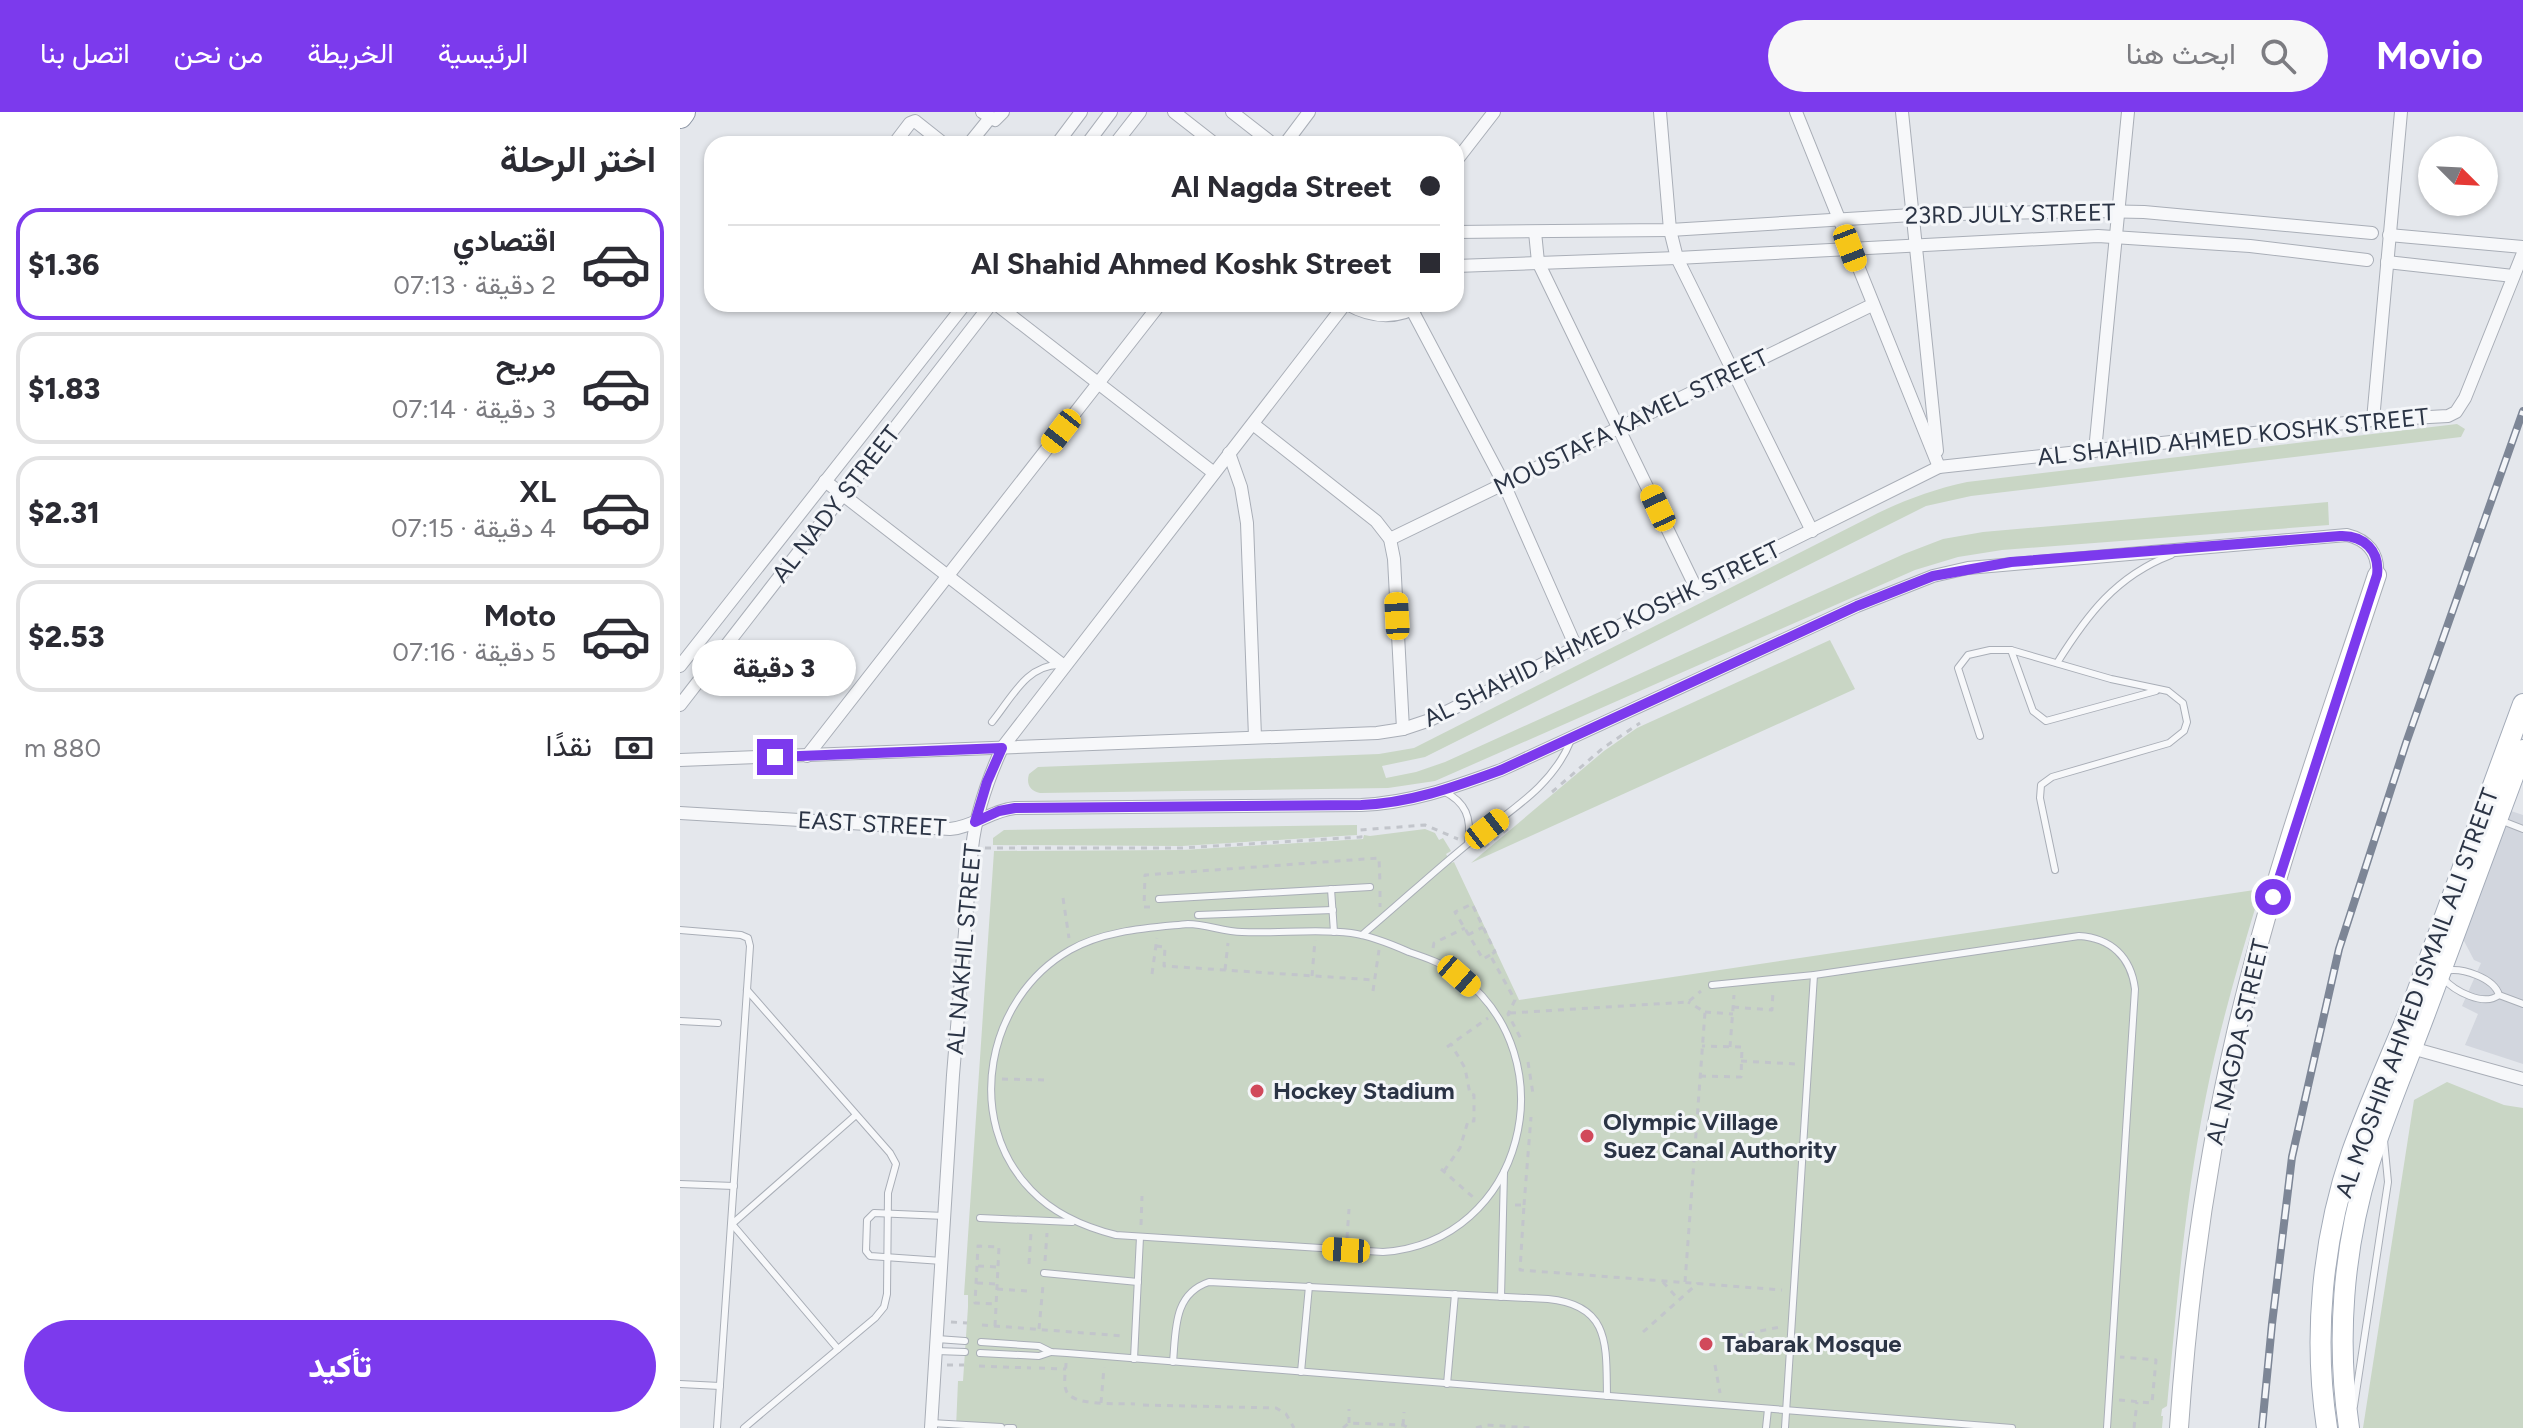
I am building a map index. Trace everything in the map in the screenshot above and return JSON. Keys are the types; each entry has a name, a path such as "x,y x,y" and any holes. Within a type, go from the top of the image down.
{"main road":[{"name":"AL MOSHIR AHMED ISMAIL ALI STREET","path":"2491,817 2523,704"},
{"name":"AL MOSHIR AHMED ISMAIL ALI STREET","path":"2327,1428 2321,1375 2325,1276 2332,1227 2352,1155 2404,1046 2491,817 2523,750"},
{"name":"AL MOSHIR AHMED ISMAIL ALI STREET","path":"2349,1426 2343,1350 2346,1274 2359,1200 2404,1046"}],"street":[{"path":"974,136 986,115 997,119 1003,112"},
{"path":"1063,136 1081,112"},
{"path":"1093,136 1111,112"},
{"path":"1121,136 1140,112"},
{"path":"1174,112 1205,136"},
{"path":"1232,112 1263,136"},
{"path":"1291,136 1309,112"},
{"path":"1464,151 1494,112"},
{"path":"1660,112 1670,230 1677,258 1812,531"},
{"path":"1796,112 1939,467"},
{"path":"1902,112 1939,467"},
{"path":"2095,451 2128,112"},
{"path":"2373,420 2401,112"},
{"path":"900,136 915,121 934,136"},
{"name":"23RD JULY STREET","path":"1464,232 1670,230 1912,215 2118,211 2372,233"},
{"path":"2250,246 2253,222"},
{"path":"1535,232 1538,262 1696,588"},
{"path":"2389,235 2523,247"},
{"name":"23RD JULY STREET","path":"1464,266 2116,236 2250,246 2367,260"},
{"path":"2387,262 2513,276 2523,253"},
{"name":"AL SHAHID AHMED KOSHK STREET","path":"680,760 1377,733 1403,729 1430,720 1939,467 2373,420 2440,417 2456,412 2465,398 2513,276"},
{"name":"MOUSTAFA KAMEL STREET","path":"1390,539 1872,305"},
{"name":"AL NADY STREET","path":"680,666 959,312"},
{"name":"AL NADY STREET","path":"680,705 988,312"},
{"path":"1005,312 1214,473"},
{"path":"807,756 1154,312"},
{"name":"AL NAKHIL STREET","path":"931,1425 953,1075 975,822 987,782 1002,748 1340,312"},
{"path":"1361,312 1378,316 1403,312"},
{"path":"1419,312 1504,484 1576,647"},
{"path":"1253,424 1376,521 1390,539 1394,559 1403,729"},
{"path":"1229,453 1241,487 1247,523 1255,737"},
{"path":"825,481 1064,666"},
{"name":"EAST STREET","path":"680,813 950,829 1015,808 1382,804 1443,791 1501,770 1857,606 1933,576 2011,562 2347,535 2361,540 2372,549 2377,561 2377,575"},
{"name":"AL NAGDA STREET","path":"2179,1428 2183,1358 2196,1248 2219,1112 2237,1031 2297,818 2377,575"},
{"path":"2404,1046 2523,1079"}],"lane":[{"path":"2057,663 2092,610 2120,583 2153,562 2189,548"},
{"path":"1980,736 1959,673 1960,662 1968,655 1990,650 2011,650 2160,690 2176,696 2187,712 2187,722 2177,738 2169,743 2052,777 2041,785 2040,798 2055,870"},
{"path":"2011,650 2033,711 2046,721 2160,690"},
{"path":"992,722 1033,672 1051,665 1064,666"},
{"path":"1362,935 1468,843 1549,779 1571,738"},
{"path":"1443,791 1467,811 1470,821 1468,843"},
{"path":"2491,817 2523,829"},
{"path":"1159,899 1370,887"},
{"path":"1331,889 1334,932"},
{"path":"1197,896 1198,924"},
{"path":"1198,915 1333,910"},
{"path":"1198,924 1229,931 1362,935 1429,959 1459,976 1484,1000 1513,1050 1522,1091 1519,1132 1504,1171 1481,1205 1453,1230 1420,1246 1383,1252 1116,1235 1076,1222 1049,1206 1015,1171 994,1127 991,1079 1000,1035 1021,995 1052,962 1071,950 1122,932 1198,924"},
{"path":"680,930 748,938 717,1428"},
{"path":"1712,985 1814,975 2079,936 2105,941 2119,950 2129,964 2135,989 2107,1428"},
{"path":"2432,972 2459,969 2493,984 2499,995 2523,1004"},
{"path":"2432,972 2453,988 2484,1000 2493,1000 2499,995"},
{"path":"1785,1428 1814,975"},
{"path":"744,1428 884,1307 887,1294 889,1188 896,1171 894,1158 747,990"},
{"path":"680,1021 718,1023"},
{"path":"732,1224 856,1115"},
{"path":"2349,1426 2361,1374 2388,1182 2382,1128"},
{"path":"1501,1297 1504,1171"},
{"path":"680,1184 734,1186"},
{"path":"942,1261 873,1257 866,1251 868,1217 874,1213 945,1216"},
{"path":"980,1218 1076,1222"},
{"path":"732,1224 838,1349"},
{"path":"1134,1359 1140,1237"},
{"path":"1044,1273 1138,1282"},
{"path":"1173,1362 1178,1310 1187,1295 1201,1284 1218,1280 1560,1300 1583,1308 1593,1316 1605,1338 1607,1396"},
{"path":"1301,1372 1309,1286"},
{"path":"1447,1384 1455,1294"},
{"path":"936,1345 965,1341"},
{"path":"981,1342 1039,1346 1051,1352"},
{"path":"936,1345 965,1352"},
{"path":"980,1353 1039,1356 1051,1352 1067,1353 2012,1428"},
{"path":"680,1384 720,1386"},
{"path":"1766,1428 1768,1409"},
{"path":"1901,1419 1901,1428"},
{"path":"931,1425 1001,1427"}],"path":[{"path":"1063,898 1071,950"},
{"path":"1472,904 1495,952 1483,959 1465,928 1455,912 1472,904"},
{"path":"1468,935 1483,927"},
{"path":"1429,959 1434,943 1465,928"},
{"path":"1225,970 1229,931"},
{"path":"1312,976 1316,932"},
{"path":"1156,946 1165,947 1164,966 1375,980"},
{"path":"1490,955 1515,1000 1508,1014 1688,1002 1705,1012 1733,1014"},
{"path":"1733,1007 1772,1010 1774,979"},
{"path":"1730,1047 1736,983"},
{"path":"1688,1002 1712,985"},
{"path":"1685,1282 1705,1012"},
{"path":"1447,1047 1494,1014"},
{"path":"1451,1044 1465,1068 1470,1094 1474,1095 1474,1121 1468,1121 1460,1148 1442,1170 1481,1205"},
{"path":"1700,1076 1741,1077 1742,1047 1702,1046"},
{"path":"1741,1061 1808,1065"},
{"path":"991,1079 1045,1080"},
{"path":"1140,1237 1142,1196"},
{"path":"1503,1205 1524,1205 1520,1270 1794,1291"},
{"path":"1346,1250 1349,1209"},
{"path":"1029,1264 1032,1220"},
{"path":"1046,1251 1047,1240"},
{"path":"995,1326 999,1247 978,1246 975,1303 996,1304"},
{"path":"977,1266 998,1267"},
{"path":"1662,1280 1679,1300"},
{"path":"976,1283 1027,1291 1027,1287"},
{"path":"1643,1332 1698,1283"},
{"path":"1039,1329 1042,1296"},
{"path":"1725,1338 1791,1324"},
{"path":"982,1325 1135,1337"},
{"path":"1068,1331 1066,1393 1075,1400 1135,1404"},
{"path":"2110,1399 2152,1403 2156,1360 2112,1356"},
{"path":"1715,1365 1721,1405"},
{"path":"979,1366 1066,1369"},
{"path":"2134,1428 2137,1402"},
{"path":"1143,1405 1276,1408 1286,1414 1294,1428"},
{"path":"1349,1409 1349,1423"},
{"path":"1403,1425 1404,1412"},
{"path":"1343,1428 1349,1423 1403,1425 1409,1428"},
{"path":"1476,1428 1486,1425 1533,1428"}],"shaded area":[{"path":"2511,811 2523,815 2523,1064 2465,1045 2478,1014 2462,1006 2481,963 2474,960 2463,939"}],"green space":[{"path":"2457,424 2465,429 2461,437 1971,496 1926,506 1425,757 1382,766 1386,778 1445,762 1943,539 1983,532 2328,502 2329,525 2002,550 1958,557 1915,570 1435,781 1388,788 1040,793 1031,789 1029,784 1029,774 1038,767 1379,754 1414,748 1878,513 1955,485"},
{"path":"1830,640 1855,689 1471,863 1604,751 1637,728"},
{"path":"1357,825 1357,835 1182,846 993,845 993,838 1004,830"},
{"name":"Olympic Village Suez Canal Authority","path":"1425,829 1435,833 1439,840 1443,838 1451,851 1446,854 1451,863 1454,862 1519,1000 2261,889 2224,1018 2199,1134 2182,1251 2167,1406 2162,1409 2161,1416 2162,1428 956,1428 958,1381 963,1381 968,1307 968,1295 964,1295 994,851 1182,850 1363,839 1364,835"},
{"path":"2447,1082 2504,1105 2523,1108 2523,1428 2363,1428 2414,1100"}],"railway":[{"path":"2262,1428 2292,1157 2339,949 2406,743 2523,411"}],"place":[{"name":"Hockey Stadium","path":"1257,1091"},
{"name":"Olympic Village Suez Canal Authority","path":"1587,1136"},
{"name":"Tabarak Mosque","path":"1706,1344"}],"route":[{"path":"775,757 1002,748 987,782 975,822 999,811 1015,808 1382,804 1423,797 1501,770 1857,606 1933,576 2011,562 2347,535 2361,540 2372,549 2377,561 2377,575 2273,897"}]}
